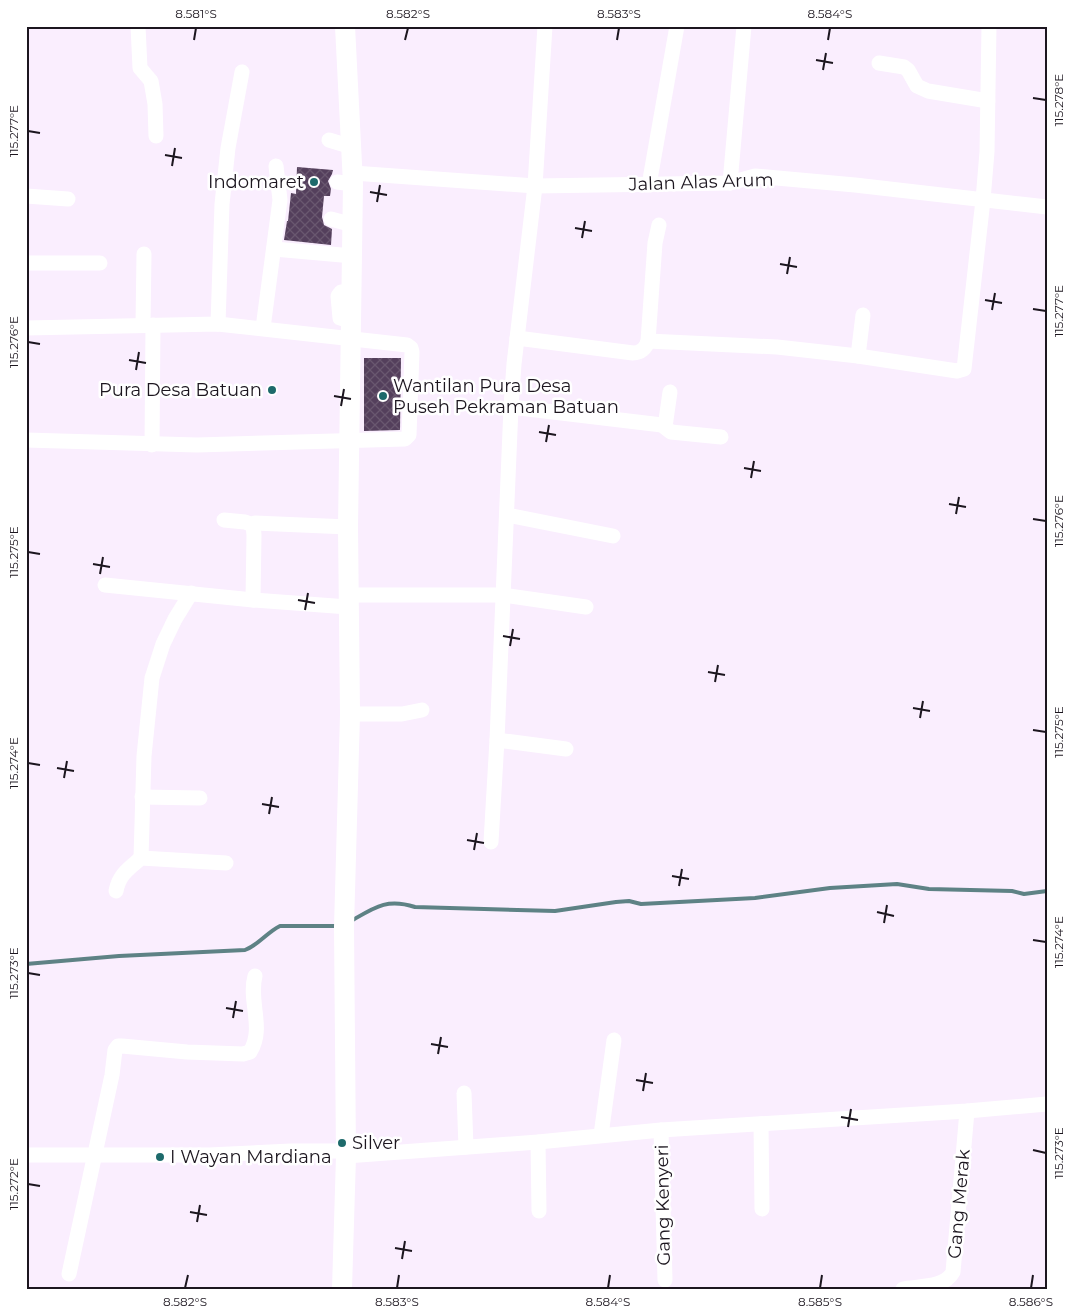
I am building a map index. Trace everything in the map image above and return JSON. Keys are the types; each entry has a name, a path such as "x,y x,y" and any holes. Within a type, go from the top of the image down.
{"main road":[{"path":"342,1289 346,1153 344,927 350,714 348,527 353,256 353,225 348,180 352,147 345,26"}],"street":[{"path":"138,26 140,68 151,81 156,136"},
{"path":"491,842 511,407 535,186 545,26"},
{"path":"649,185 677,26"},
{"path":"730,183 744,26"},
{"path":"648,341 777,347 962,371 965,366 983,200 988,101 989,26"},
{"path":"879,63 904,67 908,70 917,86 928,91 988,101"},
{"path":"218,324 222,204 228,148 242,72"},
{"path":"329,140 352,147"},
{"path":"263,328 280,200 276,166"},
{"name":"Jalan Alas Arum","path":"348,180 535,186 649,185 730,183 755,176 1047,207"},
{"path":"26,196 68,198"},
{"path":"331,219 353,225"},
{"path":"517,338 638,353 647,345 648,341 655,243 659,225"},
{"path":"274,249 353,256"},
{"path":"144,254 152,445"},
{"path":"26,263 100,263"},
{"path":"858,356 863,315"},
{"path":"26,328 218,324 263,328 352,330 406,345 411,348 412,352 408,437 405,439 349,442 152,445 26,440"},
{"path":"666,427 670,392"},
{"path":"511,407 662,425 671,432 721,437"},
{"path":"507,515 613,536"},
{"path":"224,520 245,522 253,525 255,523 348,527"},
{"path":"253,525 253,600"},
{"path":"105,585 253,600 348,601 503,595 586,607"},
{"path":"140,858 144,756 152,678 163,644 175,619 191,593"},
{"path":"350,714 402,714 422,710"},
{"path":"497,740 566,749"},
{"path":"142,797 200,798"},
{"path":"116,891 118,880 122,874 140,858 226,863"},
{"path":"69,1274 118,1046 187,1052 243,1054 250,1052 257,1035 255,976"},
{"path":"601,1136 614,1040"},
{"path":"464,1093 466,1148"},
{"path":"26,1155 209,1155 291,1151 346,1153 466,1148 661,1130 967,1111 1047,1104"},
{"name":"Gang Merak","path":"903,1289 944,1282 950,1278 967,1111"},
{"path":"761,1124 762,1209"},
{"name":"Gang Kenyeri","path":"661,1130 665,1280"},
{"path":"538,1142 539,1211"}],"building":[{"path":"297,167 333,170 328,181 331,189 330,196 324,196 322,217 324,225 332,229 331,245 284,240 291,193 296,194"},
{"name":"Wantilan Pura Desa Puseh Pekraman Batuan","path":"364,358 401,358 400,430 364,431"}],"waterway":[{"path":"351,921 374,908 397,903 415,907 555,911 616,902 629,901 641,904 755,898 830,888 897,884 929,889 1012,891 1024,894 1047,891"},
{"path":"26,964 119,956 245,950 255,945 280,926 338,926"}],"place":[{"name":"Indomaret","path":"314,182"},
{"name":"Pura Desa Batuan","path":"272,390"},
{"name":"Wantilan Pura Desa Puseh Pekraman Batuan","path":"383,396"},
{"name":"Silver","path":"342,1143"},
{"name":"I Wayan Mardiana","path":"160,1157"}]}
